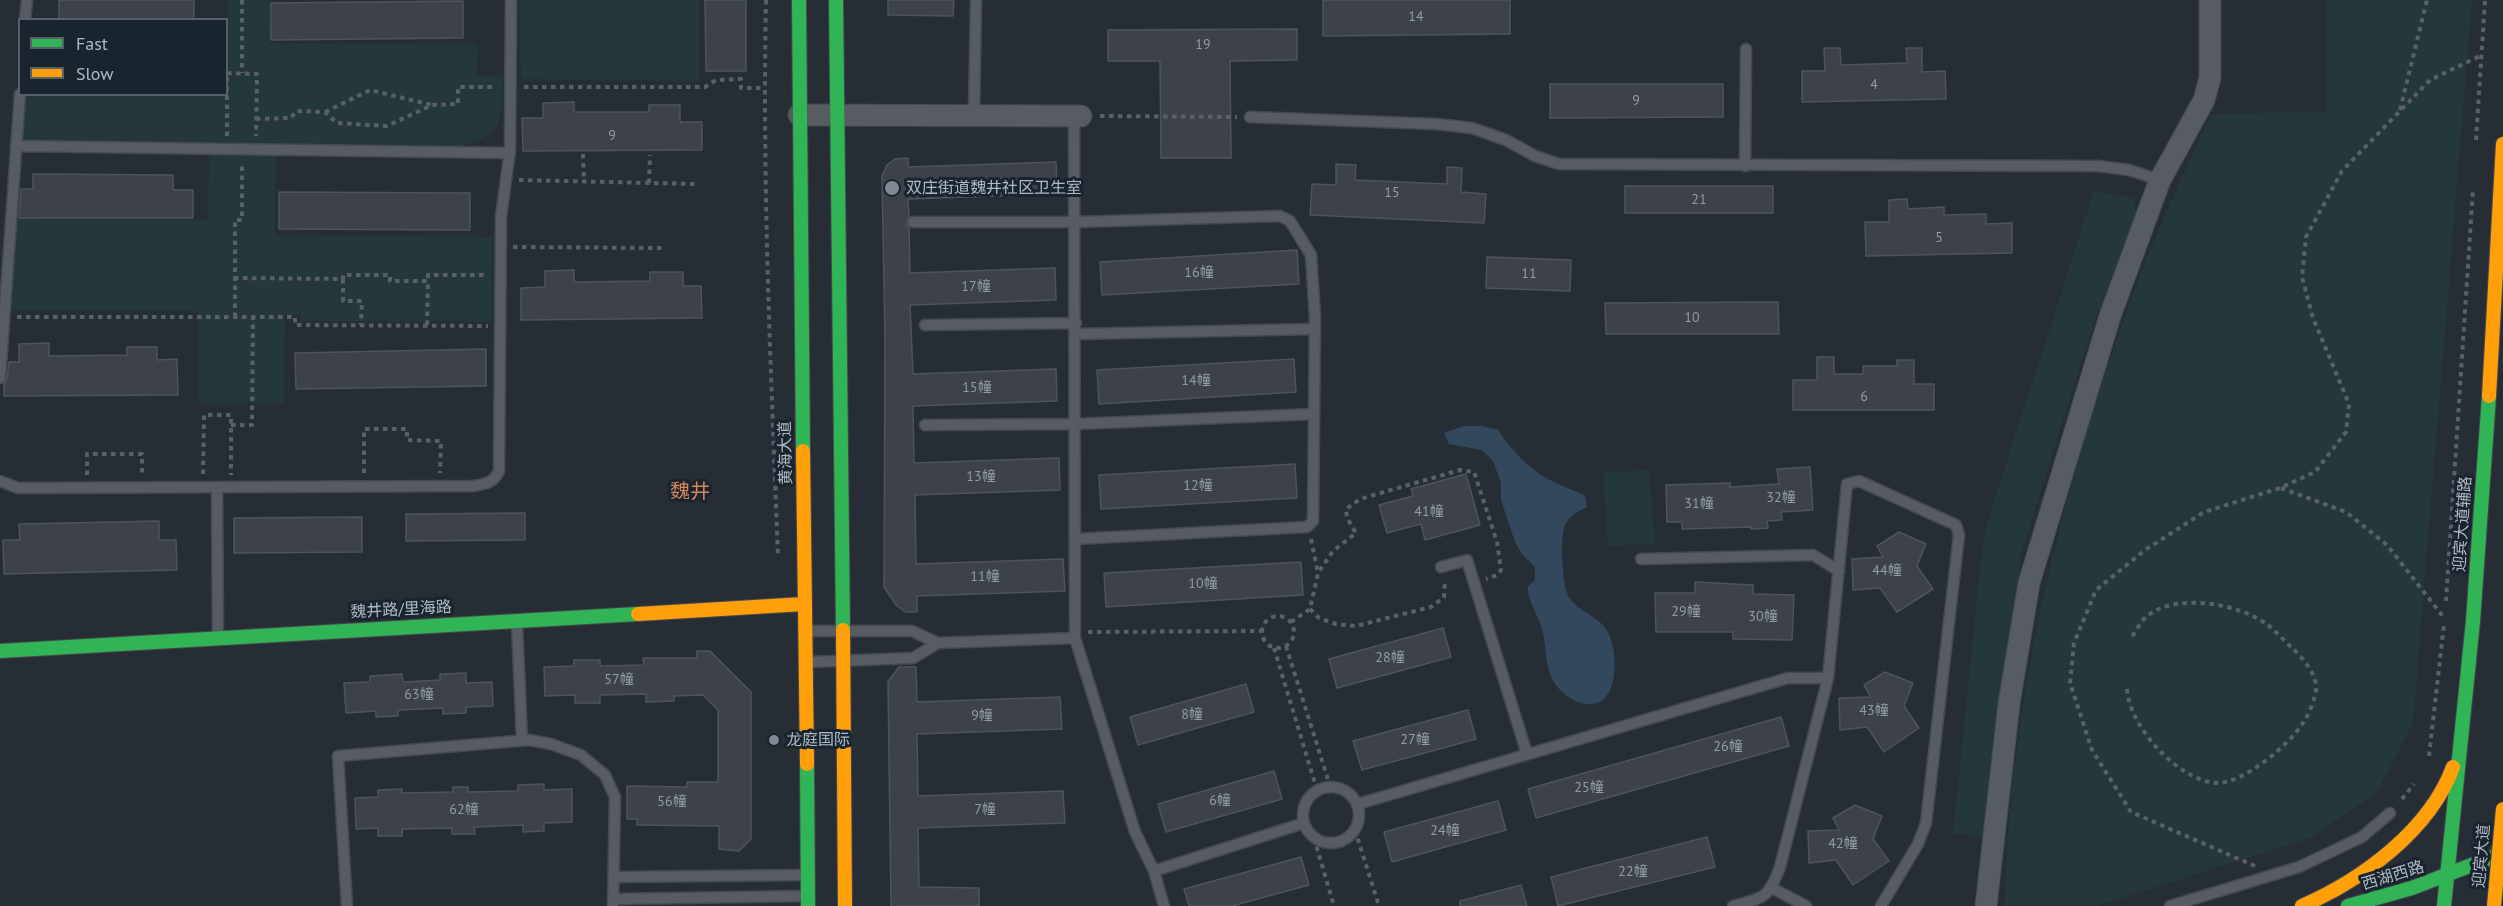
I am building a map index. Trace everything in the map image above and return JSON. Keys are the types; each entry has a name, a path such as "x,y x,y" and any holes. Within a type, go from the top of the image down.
{"main road":[{"name":"黄海大道","path":"799,0 808,901"},
{"path":"836,0 845,906"},
{"name":"迎宾大道辅路","path":"2444,906 2470,650 2497,281 2503,144"},
{"name":"魏井路/里海路","path":"0,651 804,604"},
{"path":"2302,906 2320,900 2360,874 2401,840 2434,805 2451,778 2470,650"},
{"name":"迎宾大道","path":"2494,906 2503,809"},
{"name":"西湖西路","path":"2348,906 2448,876 2503,853"},
{"path":"2483,906 2503,897"}],"street":[{"path":"1986,906 2009,704 2029,583 2111,313 2160,180 2204,100 2210,78 2210,0"},
{"path":"799,115 1078,116"}],"lane":[{"path":"25,18 27,0"},
{"path":"0,481 18,488 473,486 491,482 499,471 500,247 501,217 510,153 511,0"},
{"path":"974,116 976,0"},
{"path":"1745,166 1746,49"},
{"path":"0,378 20,96"},
{"path":"1078,116 1076,635 1135,832 1154,871 1164,906"},
{"path":"1250,117 1436,124 1472,128 1559,164 2098,166 2129,170 2160,180"},
{"path":"16,146 510,153"},
{"path":"913,222 1076,222 1280,216 1290,221 1311,255 1315,329 1313,521 1307,527 1076,539"},
{"path":"925,325 1076,329 1315,329"},
{"path":"925,425 1076,423 1314,414"},
{"path":"1733,906 1763,898 1772,888 1780,867 1828,678 1848,484 1859,481 1956,525 1959,535 1926,823 1918,844 1881,906"},
{"path":"217,487 218,638"},
{"path":"1641,559 1813,555 1839,571"},
{"path":"1441,567 1467,560 1527,754"},
{"path":"517,620 522,740"},
{"path":"805,631 912,631 938,643"},
{"path":"806,662 913,658 938,643 1076,635"},
{"path":"1358,804 1788,678 1828,678"},
{"path":"347,906 338,756 522,740 551,744 581,755 604,775 615,797 613,902 808,901"},
{"path":"1330,786 1345,790 1358,804 1360,813 1355,830 1349,837 1332,843 1314,838 1304,823 1302,813 1305,804 1317,790 1330,786"},
{"path":"2170,906 2299,867 2362,837 2390,813"},
{"path":"1154,871 1304,823"},
{"path":"614,877 807,874"},
{"path":"1772,888 1806,906"}],"path":[{"path":"242,0 242,73"},
{"path":"766,0 770,328 778,562"},
{"path":"2400,111 2427,0"},
{"path":"2475,149 2485,0"},
{"path":"2274,874 2131,812 2092,750 2070,683 2074,643 2096,590 2145,550 2204,512 2280,488 2315,472 2346,432 2349,404 2313,318 2302,277 2306,237 2342,171 2400,111 2430,80 2482,55"},
{"path":"228,73 256,74 256,150"},
{"path":"325,112 369,90 432,105"},
{"path":"226,149 227,96"},
{"path":"1078,116 1250,117"},
{"path":"235,317 235,220 242,220 242,149"},
{"path":"583,154 584,182"},
{"path":"649,183 650,155"},
{"path":"506,180 695,184"},
{"path":"2426,762 2430,753 2445,619 2473,184"},
{"path":"500,247 663,248"},
{"path":"362,325 362,302 344,301 343,275 390,275 390,280 428,280"},
{"path":"427,325 428,275 500,275"},
{"path":"234,278 343,279"},
{"path":"4,317 295,317 295,325 500,326"},
{"path":"231,425 252,425 252,317"},
{"path":"203,487 204,415 231,416 231,487"},
{"path":"364,486 364,429 406,429 407,440 441,441 440,486"},
{"path":"86,487 87,454 142,454 142,487"},
{"path":"1291,622 1310,609 1318,573 1333,551 1356,533 1347,518 1346,509 1360,498 1460,470 1474,472 1501,560 1501,570 1497,575 1474,583"},
{"path":"2280,488 2346,512 2387,545 2445,619"},
{"path":"1307,527 1318,573"},
{"path":"1310,609 1319,618 1335,624 1356,626 1431,607 1444,597 1445,583 1441,567"},
{"path":"2127,689 2128,702 2138,725 2157,747 2186,773 2215,783 2238,779 2279,750 2303,724 2316,687 2310,670 2300,655 2267,624 2227,607 2190,602 2163,608 2147,616 2131,638"},
{"path":"1274,648 1286,646 1293,638 1294,632 1287,618 1276,615 1266,621 1262,631 1265,641 1274,648 1317,790"},
{"path":"1076,635 1262,631"},
{"path":"1286,646 1330,786"},
{"path":"2390,813 2418,779"},
{"path":"1355,830 1379,906"},
{"path":"1314,838 1334,906"}],"green space":[{"path":"228,0 270,0 271,43 478,45 477,76 503,76 502,106 497,126 482,138 453,149 21,145 25,96 228,96"},
{"path":"519,0 699,0 699,81 521,79"},
{"path":"2327,0 2472,0 2413,723 2377,792 2313,837 2097,906 2005,906 2009,825 2018,743 2031,661 2068,498 2117,339 2152,244 2211,114 2326,111"},
{"path":"209,152 276,153 275,235 492,237 492,322 300,321 300,315 285,315 284,403 198,403 198,311 12,310 13,219 208,220"},
{"path":"2094,191 2134,198 2136,213 2093,325 2021,554 1983,837 1953,833 1982,550 1987,523"},
{"path":"1649,470 1655,543 1608,546 1603,473"}],"water":[{"path":"1464,426 1483,426 1498,430 1510,447 1532,468 1585,496 1587,507 1570,517 1566,523 1562,561 1565,584 1570,599 1601,623 1611,639 1615,669 1611,688 1601,701 1594,704 1578,702 1564,693 1553,681 1548,669 1542,629 1528,592 1528,586 1535,580 1535,567 1522,554 1515,542 1501,500 1501,483 1493,461 1482,450 1449,444 1444,433"}],"building":[{"path":"59,0 194,0 194,18 59,18"},
{"path":"705,0 746,0 746,71 706,71"},
{"path":"888,0 954,0 953,16 888,15"},
{"path":"1323,0 1510,0 1510,34 1323,36"},
{"path":"463,1 463,38 271,40 271,3"},
{"path":"1297,29 1297,60 1230,61 1231,158 1161,158 1160,61 1108,61 1108,30"},
{"path":"1824,48 1840,48 1841,65 1907,63 1906,48 1922,48 1922,72 1945,71 1946,99 1802,102 1802,71 1825,71"},
{"path":"1550,84 1723,84 1723,117 1550,118"},
{"path":"574,102 574,112 649,112 649,105 680,105 680,122 702,122 702,150 523,151 522,118 543,118 543,103"},
{"path":"908,158 908,167 1056,162 1057,194 908,199 909,216 906,223 909,228 910,273 1055,268 1056,300 910,305 913,374 1056,369 1057,401 913,406 914,463 1059,458 1060,490 915,495 916,564 1063,559 1065,591 917,596 917,612 906,612 897,606 884,587 885,339 882,176 887,165 895,159"},
{"path":"1336,164 1356,165 1355,180 1447,184 1447,167 1462,168 1461,192 1486,194 1484,223 1310,215 1312,184 1336,185"},
{"path":"33,174 173,175 173,190 193,190 193,218 19,218 21,189 33,189"},
{"path":"1625,186 1773,186 1773,213 1625,213"},
{"path":"279,192 470,193 470,230 279,229"},
{"path":"1907,199 1908,209 1944,207 1944,215 1986,214 1986,224 2012,223 2012,253 1866,256 1865,222 1889,222 1889,200"},
{"path":"1297,250 1299,284 1102,295 1100,262"},
{"path":"1487,257 1571,260 1570,291 1486,288"},
{"path":"574,270 574,282 650,281 650,272 683,272 683,286 701,286 702,318 521,320 521,288 545,287 545,271"},
{"path":"1778,302 1779,334 1606,334 1605,303"},
{"path":"49,343 49,356 127,355 127,347 157,347 157,360 177,359 178,395 4,396 9,362 19,362 19,344"},
{"path":"486,349 486,386 296,389 295,353"},
{"path":"1817,357 1834,357 1834,374 1863,374 1863,366 1897,366 1897,360 1914,360 1914,384 1934,384 1934,410 1793,410 1793,380 1817,380"},
{"path":"1294,359 1296,392 1099,404 1097,370"},
{"path":"1295,464 1297,498 1101,509 1099,475"},
{"path":"1810,467 1813,510 1781,512 1782,520 1767,521 1768,528 1682,529 1682,522 1667,522 1666,485 1730,483 1730,487 1779,484 1777,469"},
{"path":"1466,474 1480,525 1425,540 1421,524 1387,533 1379,505 1413,496 1411,489"},
{"path":"525,513 525,540 406,541 406,514"},
{"path":"362,517 362,552 234,553 234,518"},
{"path":"159,521 159,540 176,540 177,570 4,574 3,540 20,540 19,524"},
{"path":"1899,532 1926,544 1917,566 1933,589 1897,612 1880,588 1853,590 1852,559 1883,557 1877,546"},
{"path":"1301,562 1303,595 1106,607 1104,573"},
{"path":"1695,582 1753,585 1753,594 1794,595 1792,640 1733,639 1733,632 1656,632 1655,593 1695,593"},
{"path":"1443,628 1451,657 1337,688 1329,659"},
{"path":"697,651 710,651 751,692 751,839 739,851 719,849 719,826 637,825 637,819 627,819 627,786 687,787 687,782 718,782 718,710 703,695 674,696 674,701 646,702 646,694 600,695 600,703 575,703 575,695 545,696 544,667 574,666 574,660 600,660 600,666 644,665 643,658 697,658"},
{"path":"899,667 916,667 917,702 1060,697 1062,729 917,734 918,796 1063,791 1065,823 918,828 919,887 979,888 979,906 891,906 888,682"},
{"path":"1885,672 1913,683 1904,706 1919,728 1884,752 1867,727 1840,730 1839,698 1871,697 1864,685"},
{"path":"466,673 466,683 492,682 493,706 466,707 466,713 443,714 443,708 398,710 398,716 376,717 376,711 346,713 344,683 370,682 370,676 402,674 403,682 440,680 440,674"},
{"path":"1246,684 1254,712 1138,745 1130,717"},
{"path":"1468,710 1476,739 1362,770 1353,741"},
{"path":"1781,717 1789,746 1536,818 1528,789"},
{"path":"1274,771 1282,799 1166,832 1158,804"},
{"path":"544,784 544,790 572,789 572,822 544,823 544,831 523,832 523,825 474,827 475,834 452,834 452,828 402,829 402,836 378,836 378,828 356,829 355,798 378,797 378,790 402,789 402,793 453,792 453,787 468,787 468,792 518,791 518,785"},
{"path":"1498,801 1506,830 1392,862 1384,832"},
{"path":"1855,805 1882,816 1873,839 1889,861 1853,885 1836,860 1809,863 1808,831 1839,830 1833,818"},
{"path":"1707,837 1715,867 1558,906 1551,877"},
{"path":"1301,857 1309,885 1232,906 1189,906 1184,889"},
{"path":"1521,885 1527,906 1460,906 1460,901"}],"traffic: fast":[{"path":"799,0 803,451"},
{"path":"836,0 843,630"},
{"path":"2444,906 2473,621 2489,396"},
{"path":"0,651 638,614"},
{"path":"807,764 808,906"},
{"path":"2348,906 2412,888 2503,853"}],"traffic: slow":[{"path":"2489,396 2503,144"},
{"path":"803,451 807,764"},
{"path":"638,614 804,604"},
{"path":"843,630 845,906"},
{"path":"2302,906 2348,882 2370,867 2411,832 2428,812 2453,767"},
{"path":"2494,906 2503,809"}],"place":[{"name":"双庄街道魏井社区卫生室","path":"892,188"},
{"name":"龙庭国际","path":"774,740"}],"district":[{"name":"魏井","path":"690,492"}]}
